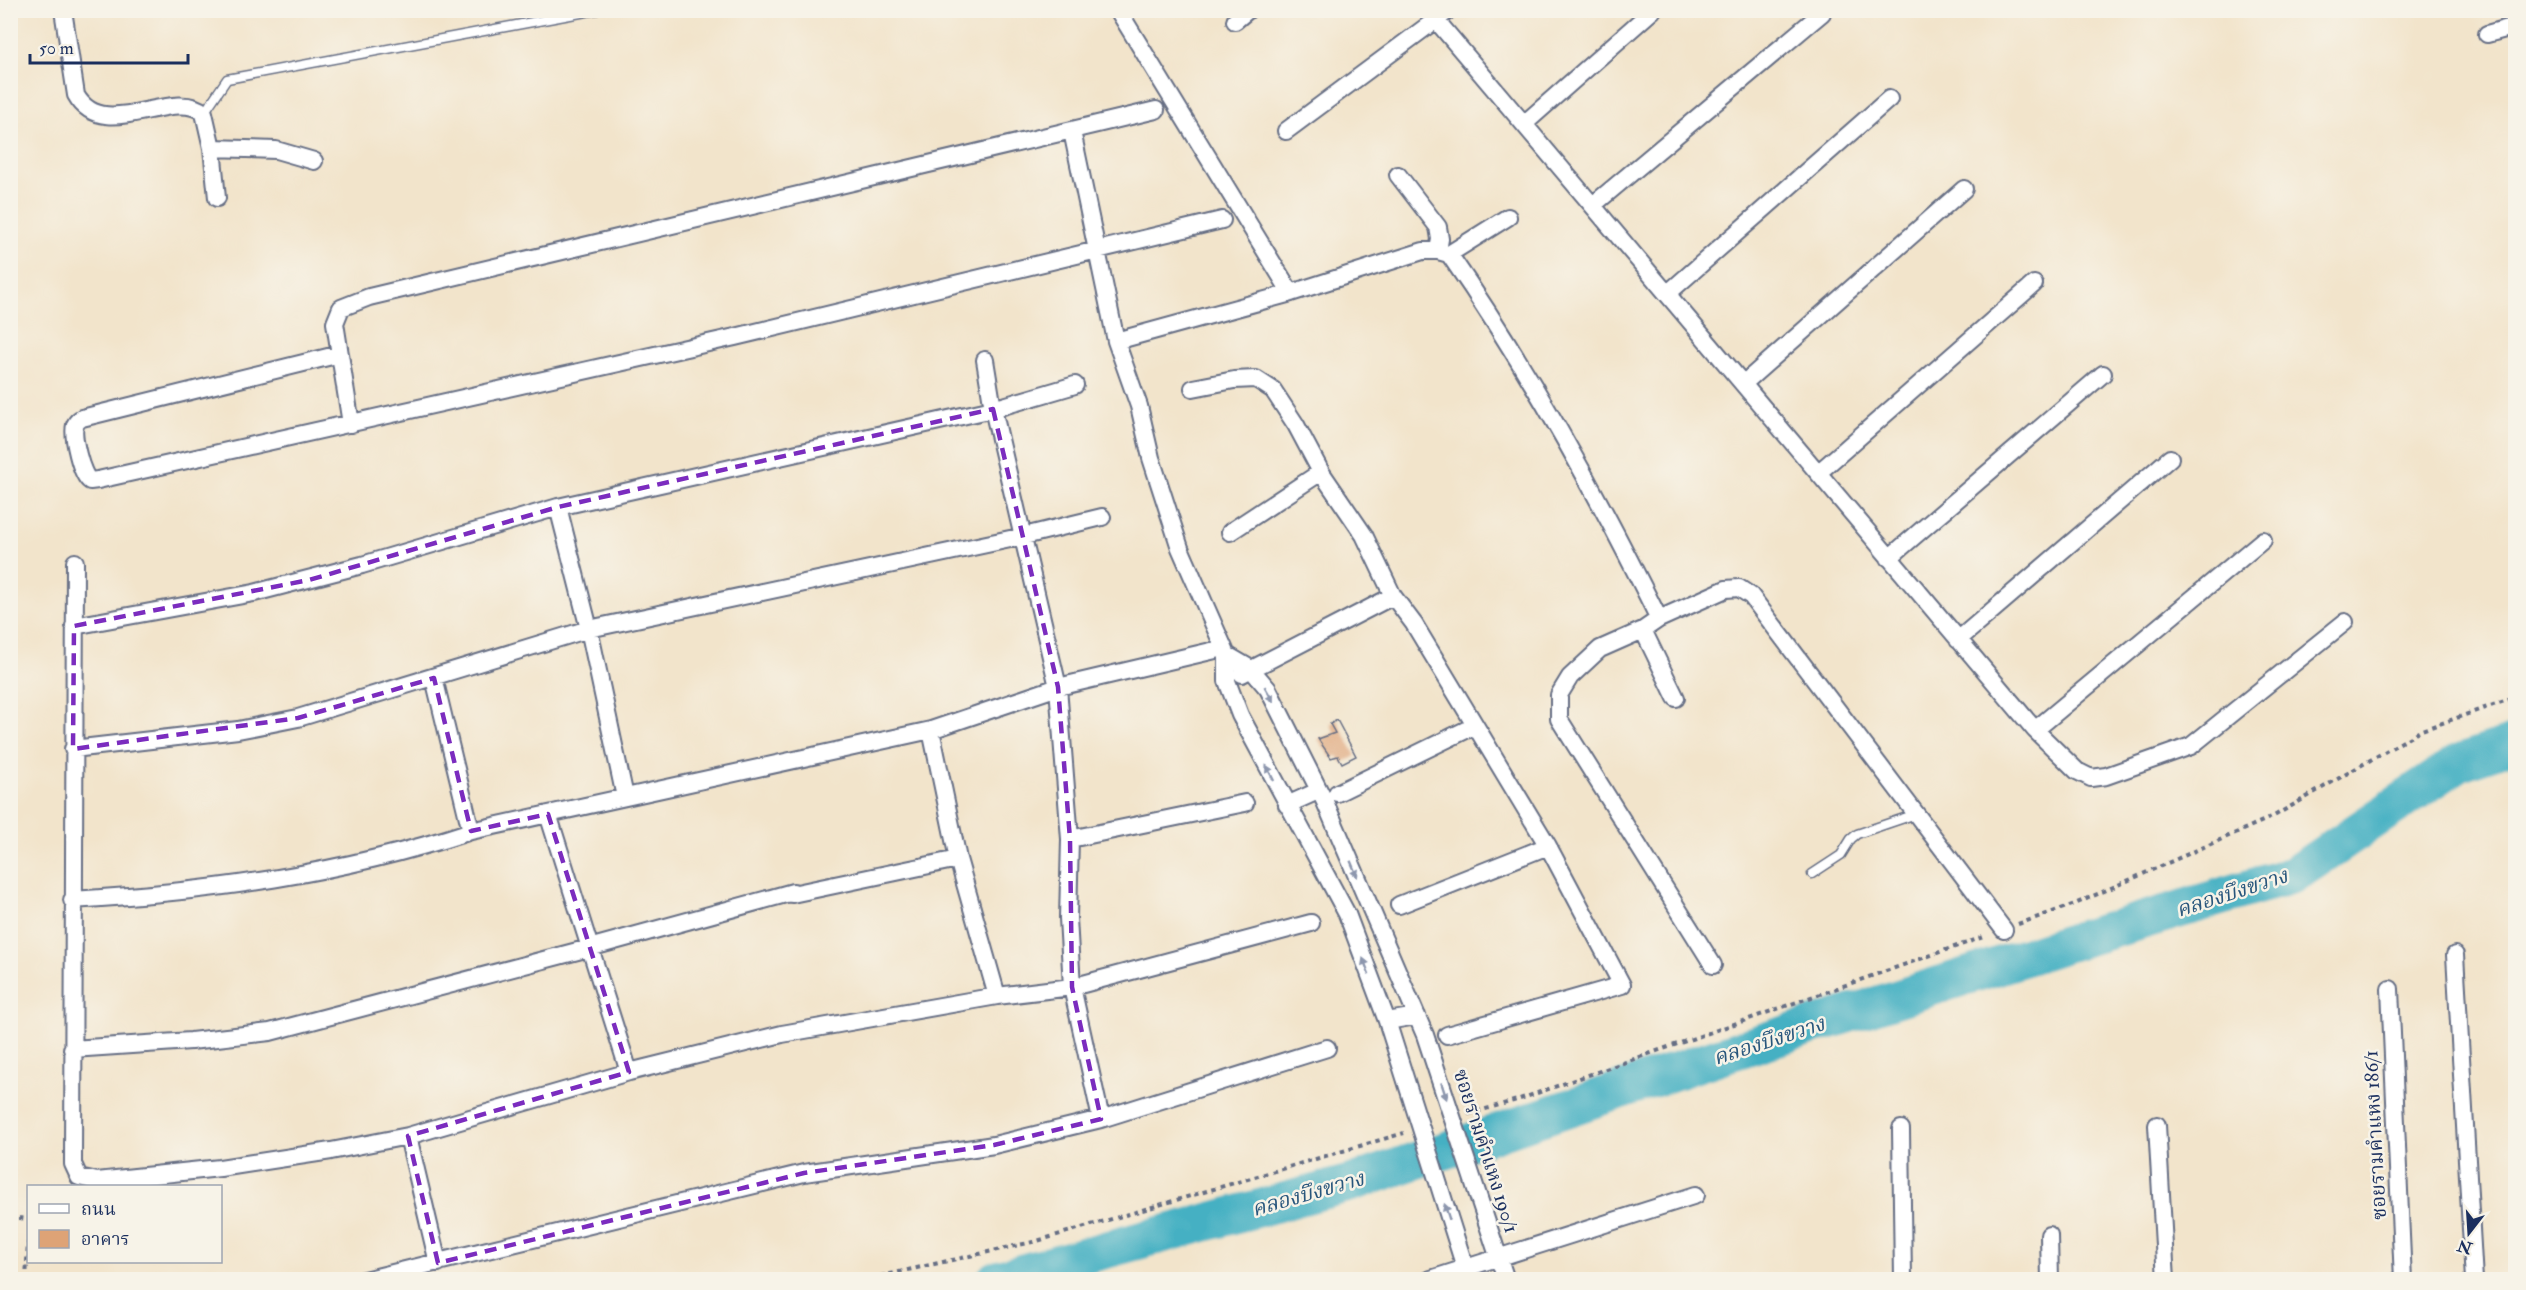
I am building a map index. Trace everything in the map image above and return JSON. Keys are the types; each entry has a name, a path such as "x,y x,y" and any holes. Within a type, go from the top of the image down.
{"street":[{"path":"63,10 76,95 82,107 93,113 107,116 184,107 200,109 204,113 212,148 217,198"},
{"path":"1119,10 1292,293"},
{"path":"1524,124 1653,10"},
{"path":"1593,206 1822,13"},
{"path":"1286,131 1440,14 1524,124 1958,640 2035,730 2078,771 2091,778 2106,776 2191,746 2345,622"},
{"path":"2487,34 2516,26"},
{"path":"1667,294 1889,99"},
{"path":"351,424 335,323 341,308 369,297 1156,110"},
{"path":"1072,131 1116,341 1139,406 1151,458 1180,548 1225,651 1227,681 1240,715 1347,914 1387,1021 1467,1274"},
{"path":"212,148 276,150 314,161"},
{"path":"1398,175 1438,227 1444,253 1498,325 1603,510 1659,619"},
{"path":"1743,384 1964,189"},
{"path":"1116,341 1292,293 1423,251 1444,253 1508,217"},
{"path":"340,354 82,418 75,426 82,472 90,481 351,424 735,338 1222,220"},
{"path":"1818,473 2034,284"},
{"path":"985,360 993,409 1058,687 1070,839 1068,918 1072,987 1101,1119"},
{"path":"1889,558 2103,374"},
{"path":"1193,388 1234,380 1256,379 1273,390 1296,425 1321,472 1364,536 1393,596 1414,624 1548,846 1622,985 1447,1035"},
{"path":"74,626 298,583 558,507 993,409 1075,385"},
{"path":"1958,640 2170,458"},
{"path":"1230,532 1321,472"},
{"path":"558,507 625,797"},
{"path":"73,749 238,730 298,718 588,629 1024,536 1102,517"},
{"path":"2035,730 2263,540"},
{"path":"75,562 72,1048 73,1164 79,1177 97,1181 220,1168 331,1151 408,1136 629,1072 782,1034 997,996 1072,987 1311,923"},
{"path":"1713,965 1559,718 1559,695 1569,677 1600,649 1726,589 1739,588 1751,596 2004,930"},
{"path":"1227,681 1393,596"},
{"path":"1642,630 1676,698"},
{"path":"72,900 164,895 272,879 387,857 471,831 931,730 1058,687 1225,651 1251,669"},
{"name":"ซอยรามคำแหง 190/1","path":"1251,669 1268,690 1325,802 1425,1035 1506,1280"},
{"path":"434,678 471,831"},
{"path":"1337,793 1474,726"},
{"path":"931,730 958,859 997,996"},
{"path":"1287,805 1318,791"},
{"path":"1070,839 1245,803"},
{"path":"548,814 629,1072"},
{"path":"1399,905 1548,846"},
{"path":"72,1048 191,1041 270,1032 792,893 958,859"},
{"path":"2455,954 2474,1280"},
{"name":"ซอยรามคำแหง 186/1","path":"2390,989 2403,1280"},
{"path":"1387,1021 1417,1016"},
{"path":"364,1280 644,1210 804,1173 994,1145 1101,1119 1327,1048"},
{"path":"2157,1125 2166,1280"},
{"path":"1901,1129 1903,1280"},
{"path":"408,1136 438,1263"},
{"path":"1428,1280 1467,1274 1500,1258 1696,1195"},
{"path":"2049,1235 2050,1280"}],"lane":[{"path":"204,113 227,79 597,10"},
{"path":"1812,874 1841,855 1857,834 1916,814"}],"path":[{"path":"1460,1117 1528,1096 2075,904 2274,816 2422,730 2516,698"},
{"path":"863,1280 1037,1241 1414,1130"},
{"path":"10,1217 27,1219"},
{"path":"26,1280 27,1261"}],"highlighted area":[{"path":"993,409 1058,687 1070,839 1072,987 1101,1119 994,1145 804,1173 438,1263 408,1136 629,1072 548,814 471,831 434,678 298,718 73,749 74,626 309,580 558,507"}],"building":[{"path":"1337,720 1356,756 1342,763 1338,756 1331,758 1318,739 1335,733 1330,724"}],"waterway":[{"name":"คลองบึงขวาง","path":"995,1280 1351,1183 1722,1055 2075,941 2293,875 2460,762 2516,743"}]}
